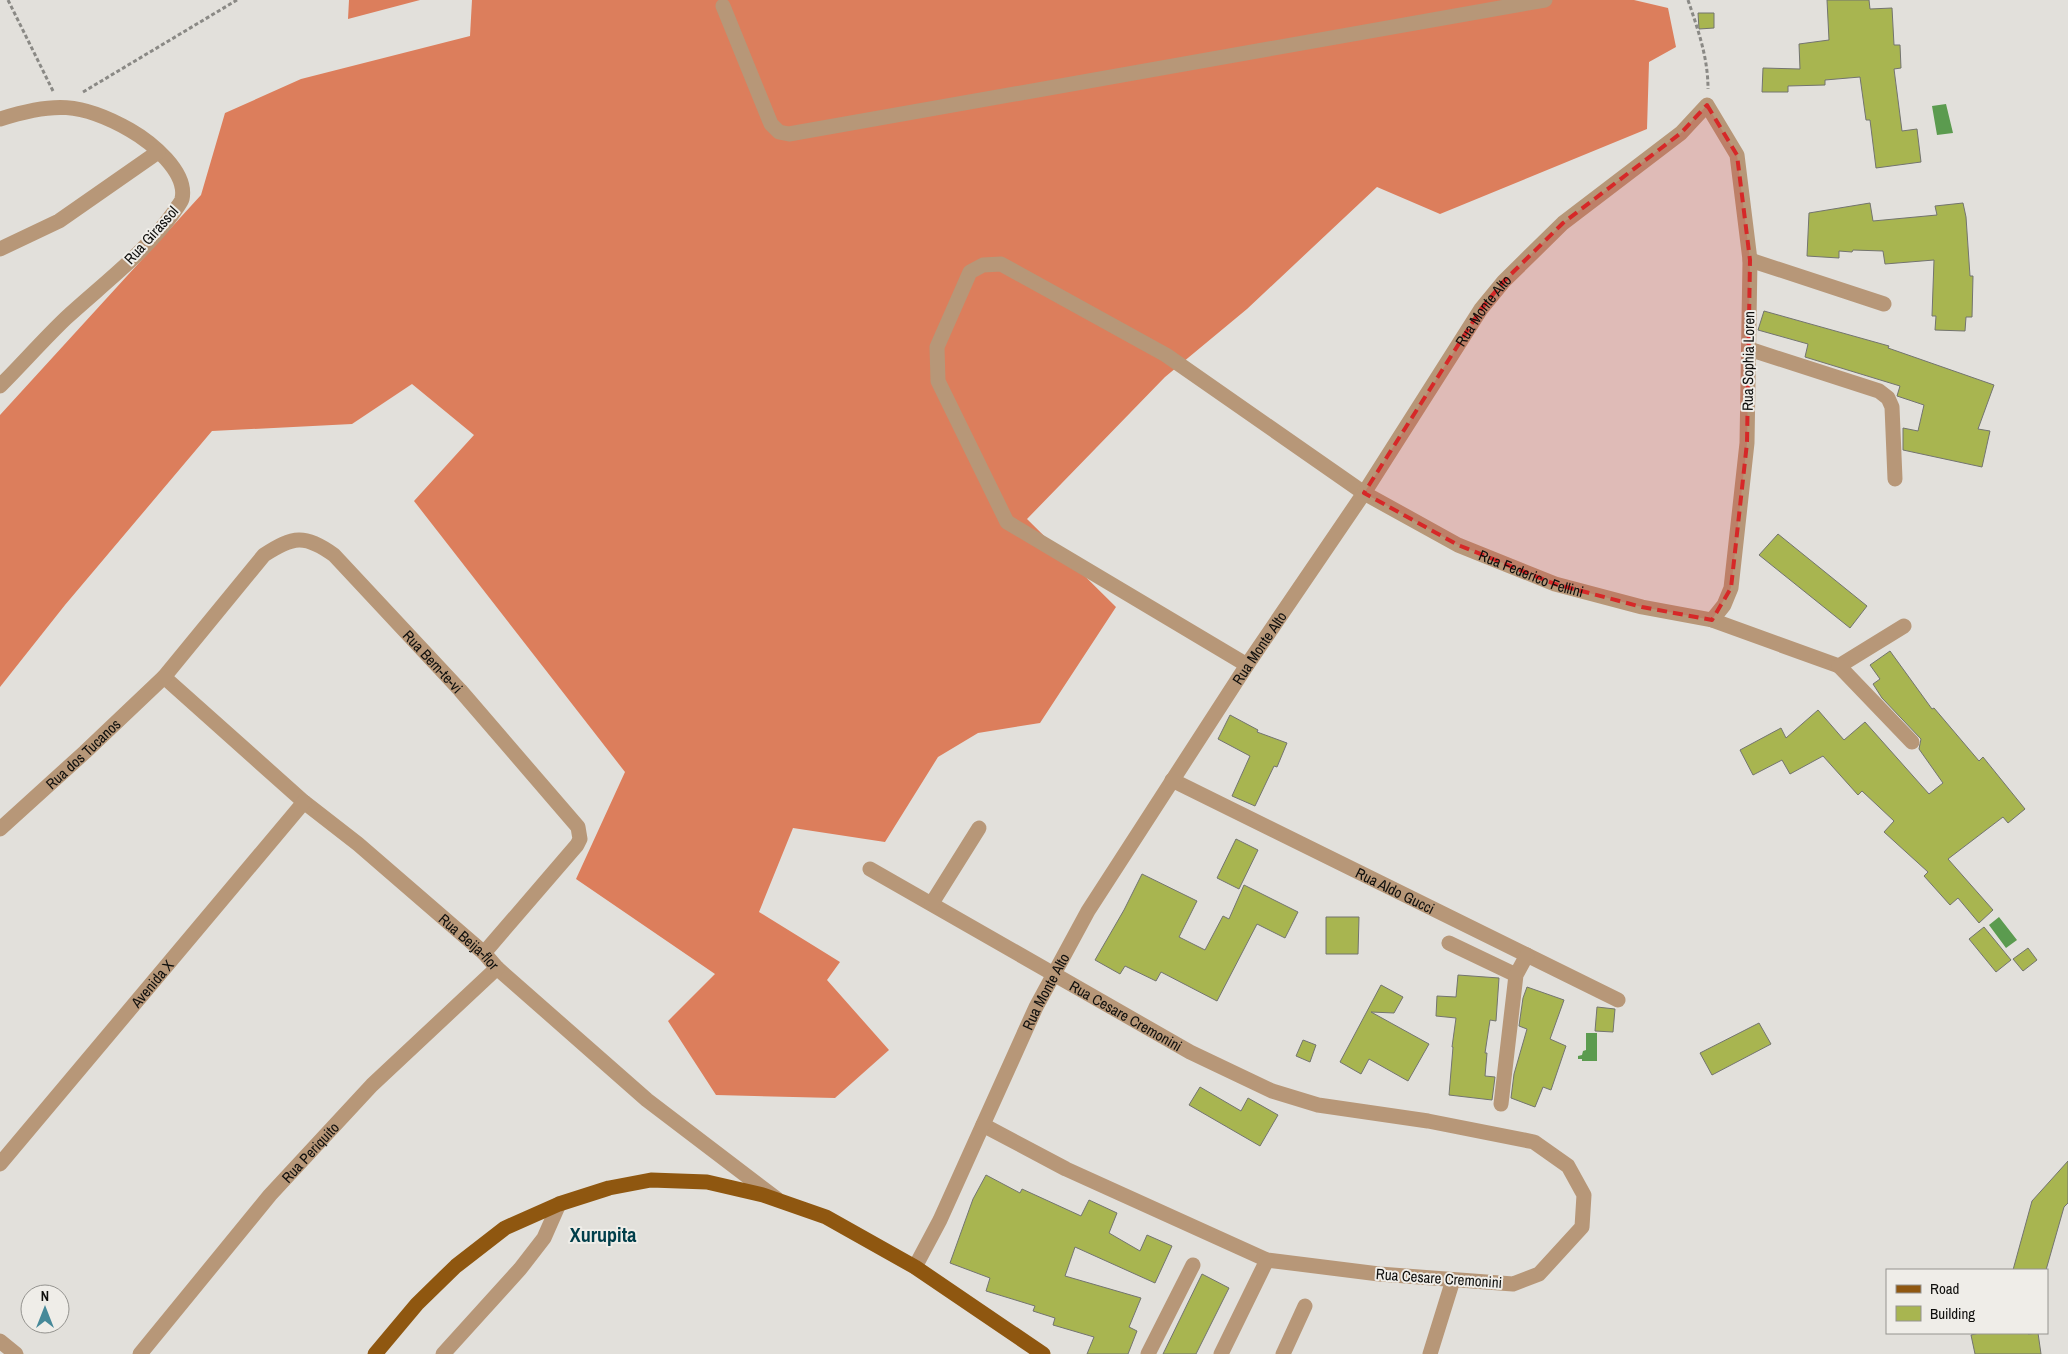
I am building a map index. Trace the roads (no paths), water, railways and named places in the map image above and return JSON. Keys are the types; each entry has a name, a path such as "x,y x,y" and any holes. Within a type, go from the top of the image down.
{"main road":[{"path":"374,1354 417,1304 456,1266 505,1228 559,1204 609,1188 651,1180 707,1182 779,1200 826,1217 915,1267 1043,1354"}],"street":[{"path":"723,6 771,124 779,132 789,134 1545,0"},
{"name":"Rua Sophia Loren","path":"1707,105 1737,155 1750,260 1747,444 1731,588 1724,606 1712,620"},
{"name":"Rua Monte Alto","path":"915,1267 940,1220 1036,1007 1088,911 1247,665 1364,493 1481,309 1504,280 1563,223 1681,134 1707,105"},
{"name":"Rua Girassol","path":"0,119 31,109 60,106 88,112 118,123 148,140 176,171 182,186 182,200 168,221 135,256 65,320 0,386"},
{"path":"0,249 59,221 158,152"},
{"path":"1750,260 1884,304"},
{"name":"Rua Federico Fellini","path":"1247,665 1007,522 938,381 937,347 970,272 983,265 1001,264 1157,350 1364,493 1458,545 1555,584 1642,607 1712,620 1839,666"},
{"path":"1749,349 1879,391 1888,398 1892,407 1895,479"},
{"name":"Rua Bem-te-vi","path":"164,677 264,555 279,545 298,539 319,544 334,555 460,690 578,827 580,839 577,845 484,953"},
{"path":"1904,626 1839,666 1912,742"},
{"name":"Rua Beija-flor","path":"164,677 304,802 358,844 484,953 497,968 647,1100 779,1200"},
{"name":"Rua dos Tucanos","path":"0,829 86,752 164,677"},
{"name":"Rua Aldo Gucci","path":"1172,780 1618,1000"},
{"name":"Avenida X","path":"0,1164 304,802"},
{"path":"932,904 979,828"},
{"name":"Rua Cesare Cremonini","path":"870,869 1055,973 1190,1052 1272,1091 1318,1105 1428,1121 1534,1142 1568,1166 1584,1195 1582,1228 1539,1274 1513,1284 1379,1274 1267,1260 1066,1168 983,1125"},
{"path":"1449,943 1516,976"},
{"path":"1501,1104 1516,976 1528,955"},
{"name":"Rua Periquito","path":"140,1354 270,1196 372,1084 497,968"},
{"path":"443,1354 520,1269 544,1238 559,1204"},
{"path":"1221,1354 1267,1260"},
{"path":"1148,1354 1193,1265"},
{"path":"1430,1354 1453,1280"},
{"path":"1283,1354 1305,1306"},
{"path":"0,1341 16,1354"}],"district":[{"name":"Xurupita","path":"603,1234"}]}
